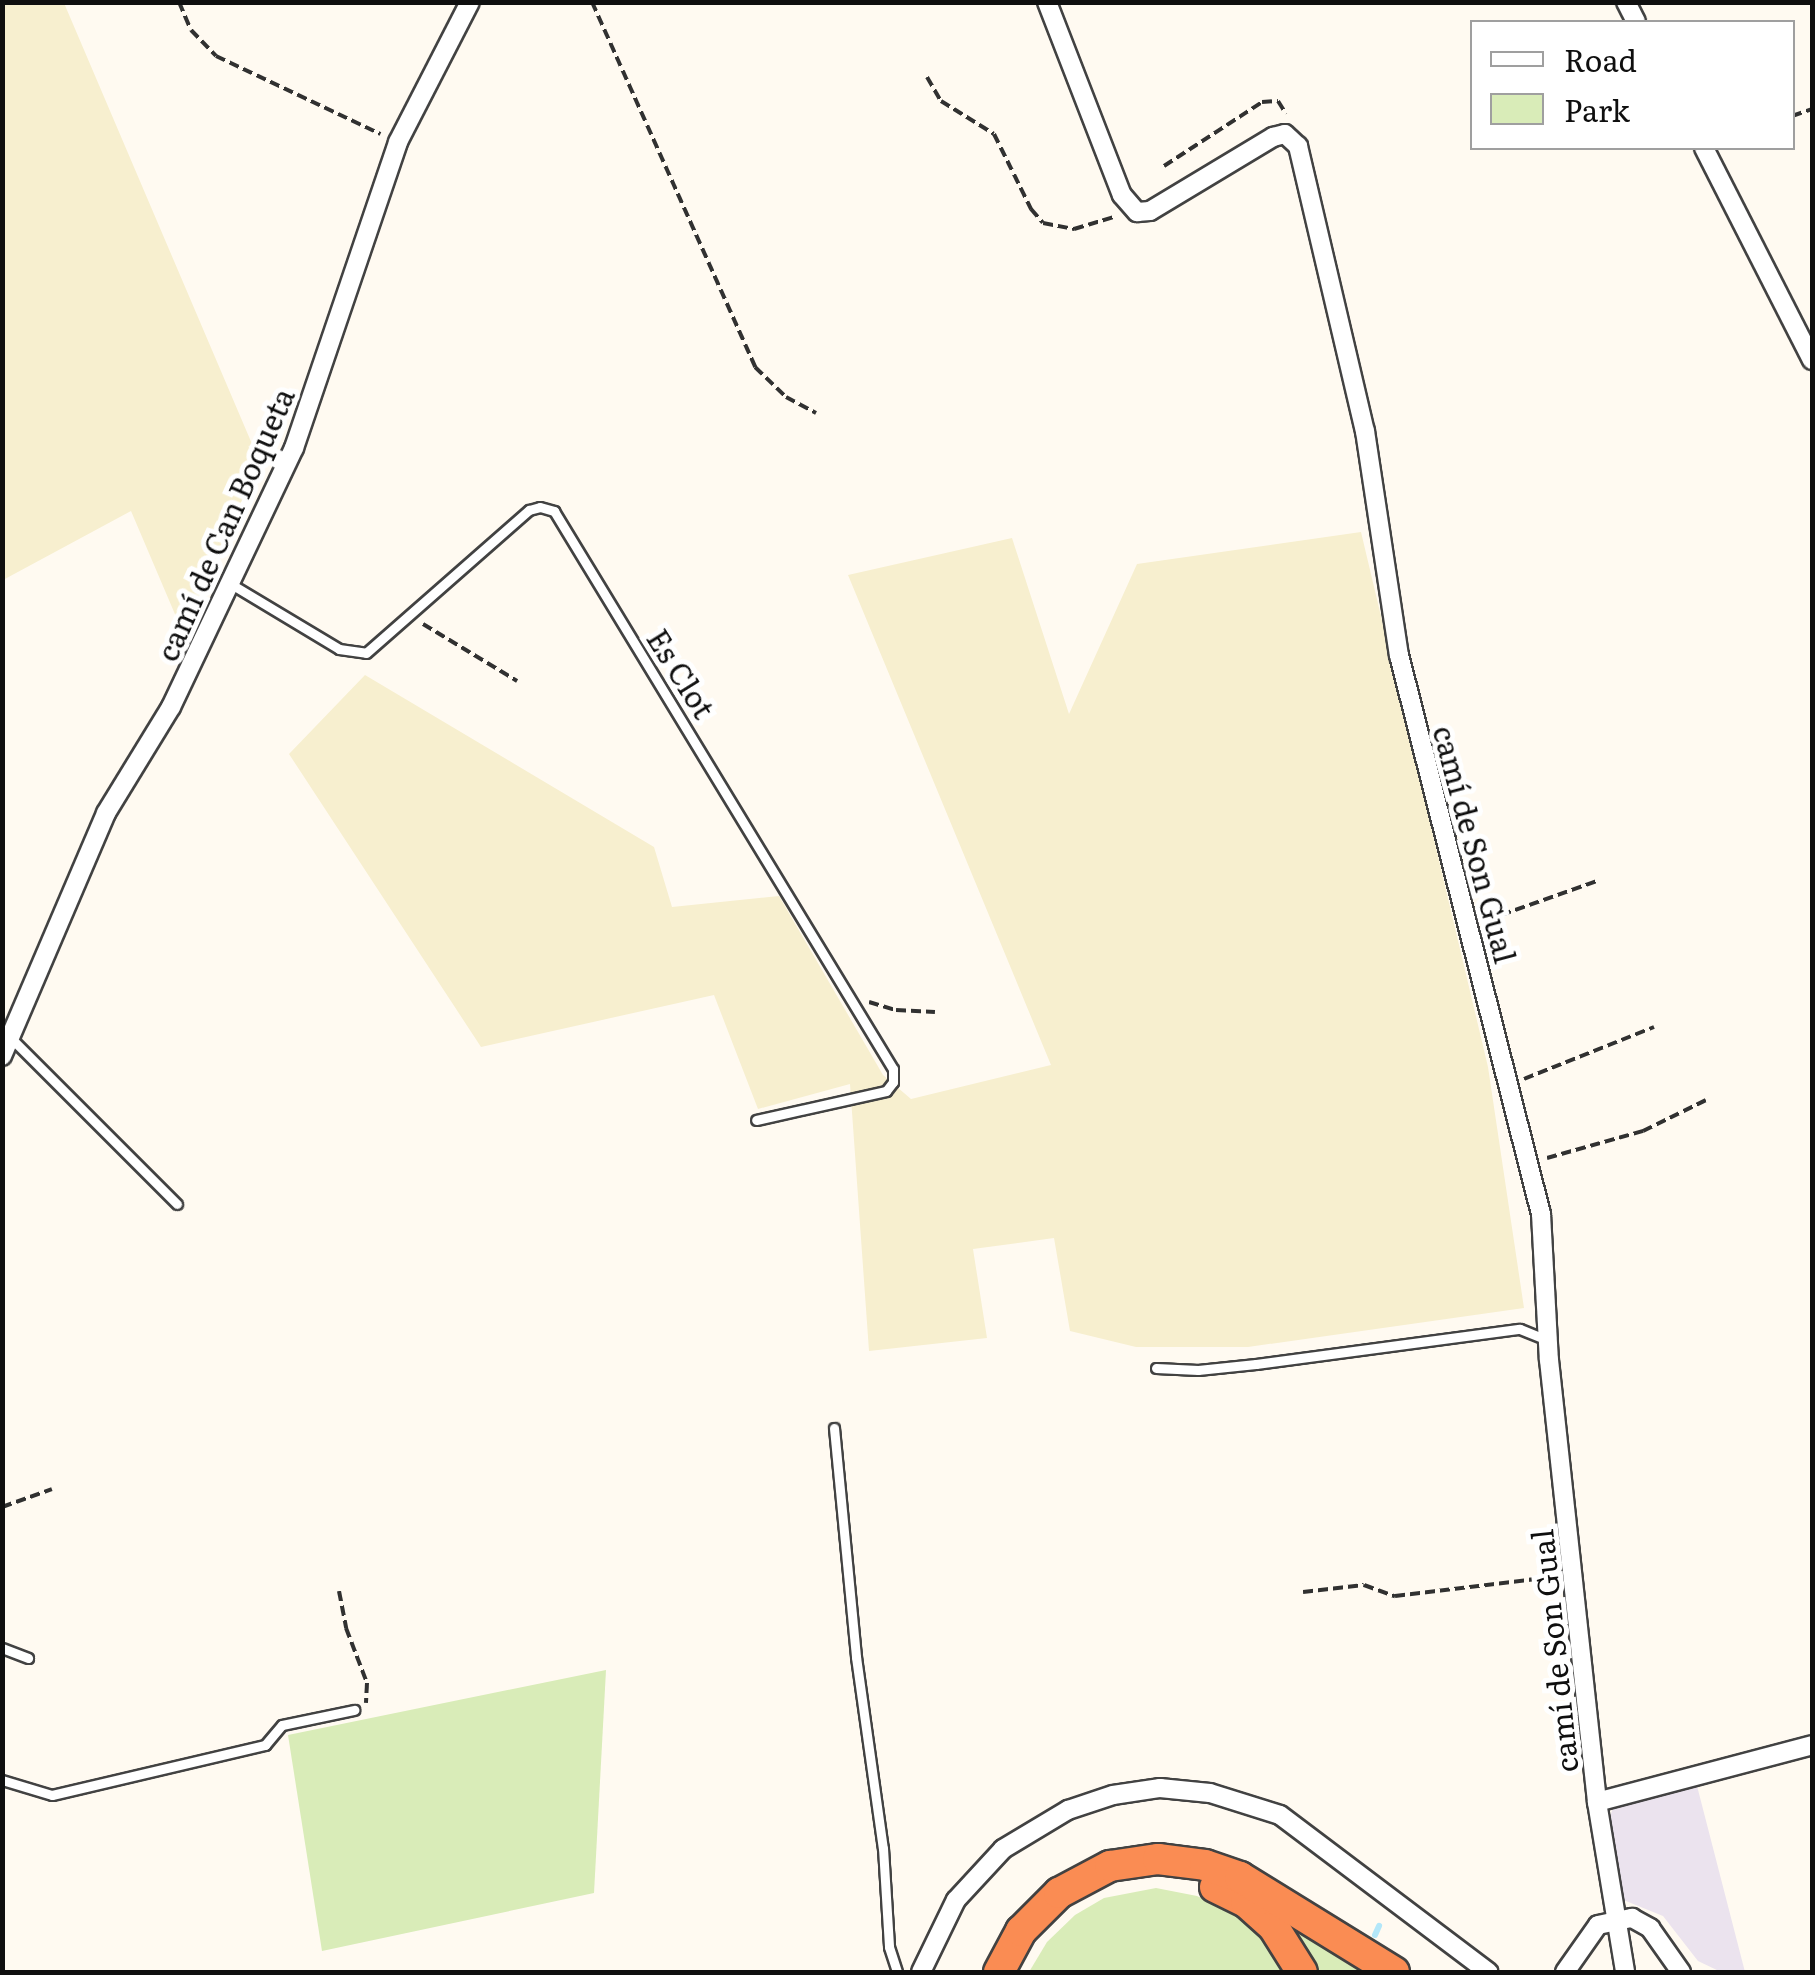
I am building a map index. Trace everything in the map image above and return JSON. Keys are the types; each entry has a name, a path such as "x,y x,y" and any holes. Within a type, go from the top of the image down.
{"highway":[{"path":"998,1972 1021,1932 1059,1892 1110,1866 1158,1859 1204,1865 1240,1877 1394,1972"},
{"path":"1018,1972 1040,1936 1074,1904 1112,1884 1163,1876 1206,1884 1246,1902 1284,1940 1302,1972"}],"street":[{"name":"camí de Can Boqueta","path":"2,1056 106,813 170,707 306,419 362,238 398,142 470,2"},
{"path":"1047,2 1130,206 1137,212 1150,210 1285,134"},
{"name":"camí de Son Gual","path":"1285,134 1298,146 1364,431 1399,655 1531,1161 1547,1263 1549,1346 1598,1802 1626,1972"},
{"path":"1705,150 1812,360"},
{"path":"1598,1802 1812,1744"},
{"path":"920,1972 956,1900 1002,1850 1045,1822 1091,1801 1160,1788 1223,1795 1280,1815 1488,1972"},
{"path":"1565,1972 1592,1930 1632,1918 1645,1924 1681,1972"}],"lane":[{"name":"Es Clot","path":"229,582 345,652 373,650 529,510 540,507 554,511 893,1070 892,1086 880,1093 756,1120"},
{"path":"10,1037 177,1204"},
{"path":"1156,1368 1198,1370 1256,1364 1520,1329 1538,1333 1549,1346"},
{"path":"834,1428 856,1657 882,1848 889,1947 897,1972"},
{"path":"2,1648 28,1658"},
{"path":"2,1780 52,1795 264,1745 282,1725 354,1710"}],"path":[{"path":"178,2 191,30 216,56 398,142"},
{"path":"592,2 755,368 786,397 816,413"},
{"path":"927,77 941,101 994,134 1031,209 1043,224 1074,229 1108,220 1130,206"},
{"path":"1164,166 1262,102 1278,102 1282,106 1285,134"},
{"path":"404,624 422,623 517,681"},
{"path":"1469,927 1597,881"},
{"path":"847,990 882,1007 936,1012"},
{"path":"1510,1085 1654,1026"},
{"path":"1531,1161 1643,1131 1706,1100"},
{"path":"2,1508 52,1489"},
{"path":"1303,1592 1364,1585 1396,1596 1572,1575"},
{"path":"339,1590 346,1628 368,1690 366,1703 354,1710"}],"shaded area":[{"path":"3,2 64,3 264,472 183,633 131,511 3,580"},
{"path":"1361,532 1488,1067 1524,1308 1248,1347 1136,1347 1070,1331 1054,1238 973,1249 987,1338 869,1351 850,1084 758,1109 714,995 481,1047 289,754 365,675 654,847 672,907 779,896 883,1075 911,1099 1051,1065 848,575 1012,538 1069,714 1137,564"},
{"path":"1696,1782 1745,1972 1721,1972 1698,1961 1663,1916 1621,1899 1608,1823 1614,1805"}],"green space":[{"path":"606,1670 594,1893 322,1951 288,1735"},
{"path":"1156,1888 1197,1896 1239,1916 1273,1949 1286,1972 1029,1972 1047,1942 1075,1915 1104,1898"},
{"path":"1284,1922 1340,1955 1368,1972 1313,1972"}],"waterway":[{"path":"1375,1935 1379,1926"}]}
